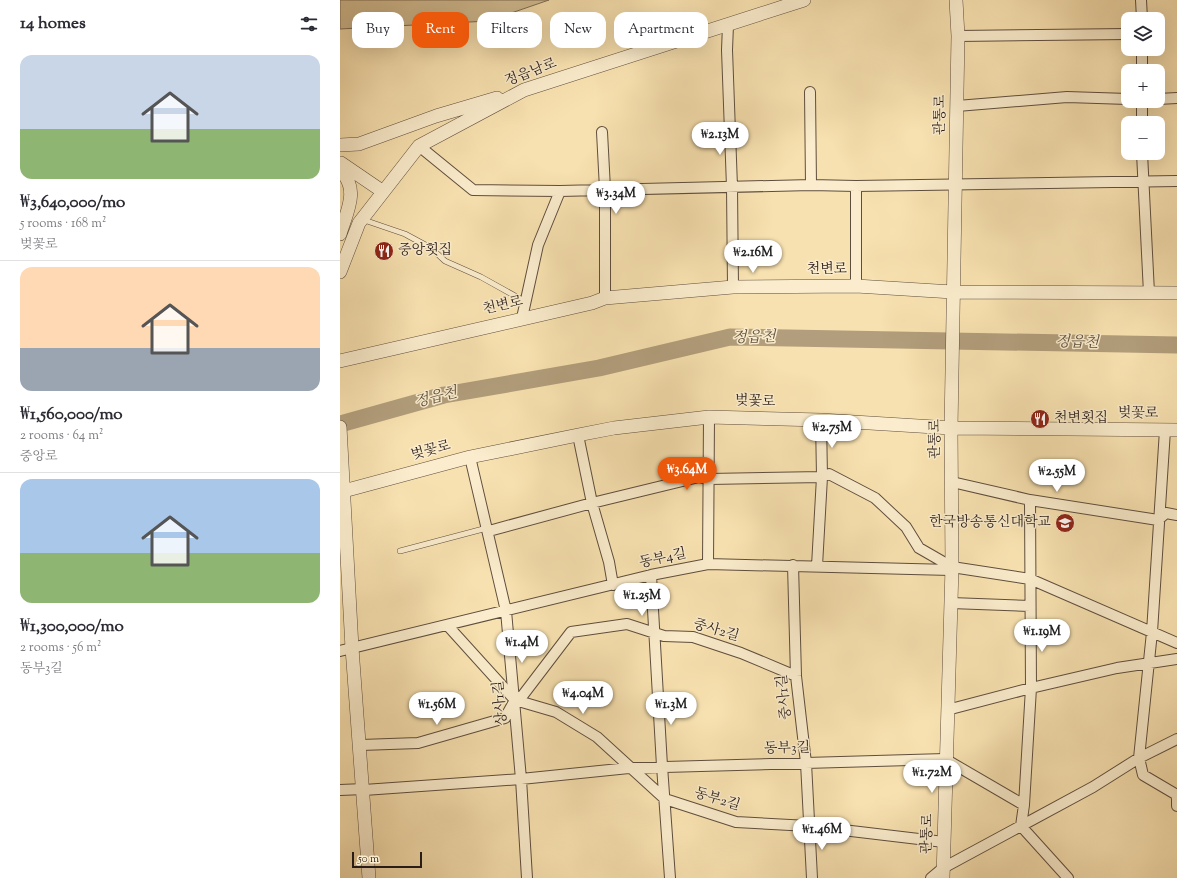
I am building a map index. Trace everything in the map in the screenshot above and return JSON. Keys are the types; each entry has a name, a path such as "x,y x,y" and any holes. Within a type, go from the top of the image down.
{"street":[{"name":"정읍남로","path":"340,272 361,219 419,146 524,90 804,0"},
{"name":"관통로","path":"943,873 945,759 952,568 951,428 958,36 956,0"},
{"path":"1142,0 1142,12"},
{"path":"728,25 726,50 732,187 733,287"},
{"path":"958,36 1121,34"},
{"path":"340,145 359,144 436,116 524,90"},
{"path":"810,92 811,185"},
{"path":"957,106 1067,97 1121,99"},
{"path":"1165,99 1177,98"},
{"path":"602,132 605,189 605,298"},
{"path":"419,146 473,190 560,191 811,185 856,186 1177,181"},
{"path":"1142,160 1149,293"},
{"path":"340,163 382,191"},
{"path":"340,170 347,177 352,196 340,234"},
{"path":"856,186 856,286"},
{"path":"522,318 538,245 560,191"},
{"name":"천변로","path":"340,361 592,303 605,298 733,287 856,286 953,292 1177,293"},
{"path":"708,564 709,417"},
{"name":"벚꽃로","path":"342,492 470,457 614,428 709,417 821,420 951,428 1171,430"},
{"path":"817,566 822,478 821,420"},
{"path":"340,427 343,476 342,492 346,649 361,745 370,878"},
{"path":"1171,430 1158,520 1152,632 1139,758 1143,775 1177,795 1177,806"},
{"path":"578,435 592,503 609,562 613,585"},
{"name":"상사1길","path":"470,457 506,611 521,779 527,878"},
{"path":"488,530 699,477 822,478 829,474 875,498 906,527 919,548 952,568 1030,579 1177,643"},
{"path":"952,482 1030,500 1158,520"},
{"path":"1021,826 1024,805 1032,688 1030,500"},
{"path":"1158,520 1166,513 1177,515"},
{"name":"동부4길","path":"346,649 448,626 651,575 708,564 952,568"},
{"name":"중사1길","path":"793,565 796,676 806,763 812,878"},
{"path":"651,575 670,878"},
{"path":"951,603 1030,606"},
{"name":"중사2길","path":"514,700 523,694 572,632 627,624 664,636 693,637 741,653 796,676"},
{"path":"361,745 418,743 505,718 514,700 448,626"},
{"path":"947,710 1117,668 1177,659"},
{"name":"동부2길","path":"514,700 556,712 597,737 629,768 665,799 736,822 809,826 944,842"},
{"path":"931,878 943,873 1021,826 1093,787 1139,758 1177,738"},
{"path":"945,759 1024,805"},
{"name":"동부3길","path":"340,790 521,779 662,766 945,759"},
{"path":"1021,826 1068,878"}],"lane":[{"path":"361,219 405,234 431,248 445,261 481,277 526,302"},
{"path":"400,551 488,530"}],"shaded area":[{"path":"340,0 549,0 514,12 477,12 477,22 469,22 469,12 412,12 412,25 404,26 404,12 352,12 352,28 340,29"}],"waterway":[{"name":"정읍천","path":"340,424 444,395 599,368 730,337 1177,345"}],"place":[{"name":"중앙횟집","path":"384,251"},
{"name":"천변횟집","path":"1040,419"},
{"name":"한국방송통신대학교","path":"1065,523"}]}
